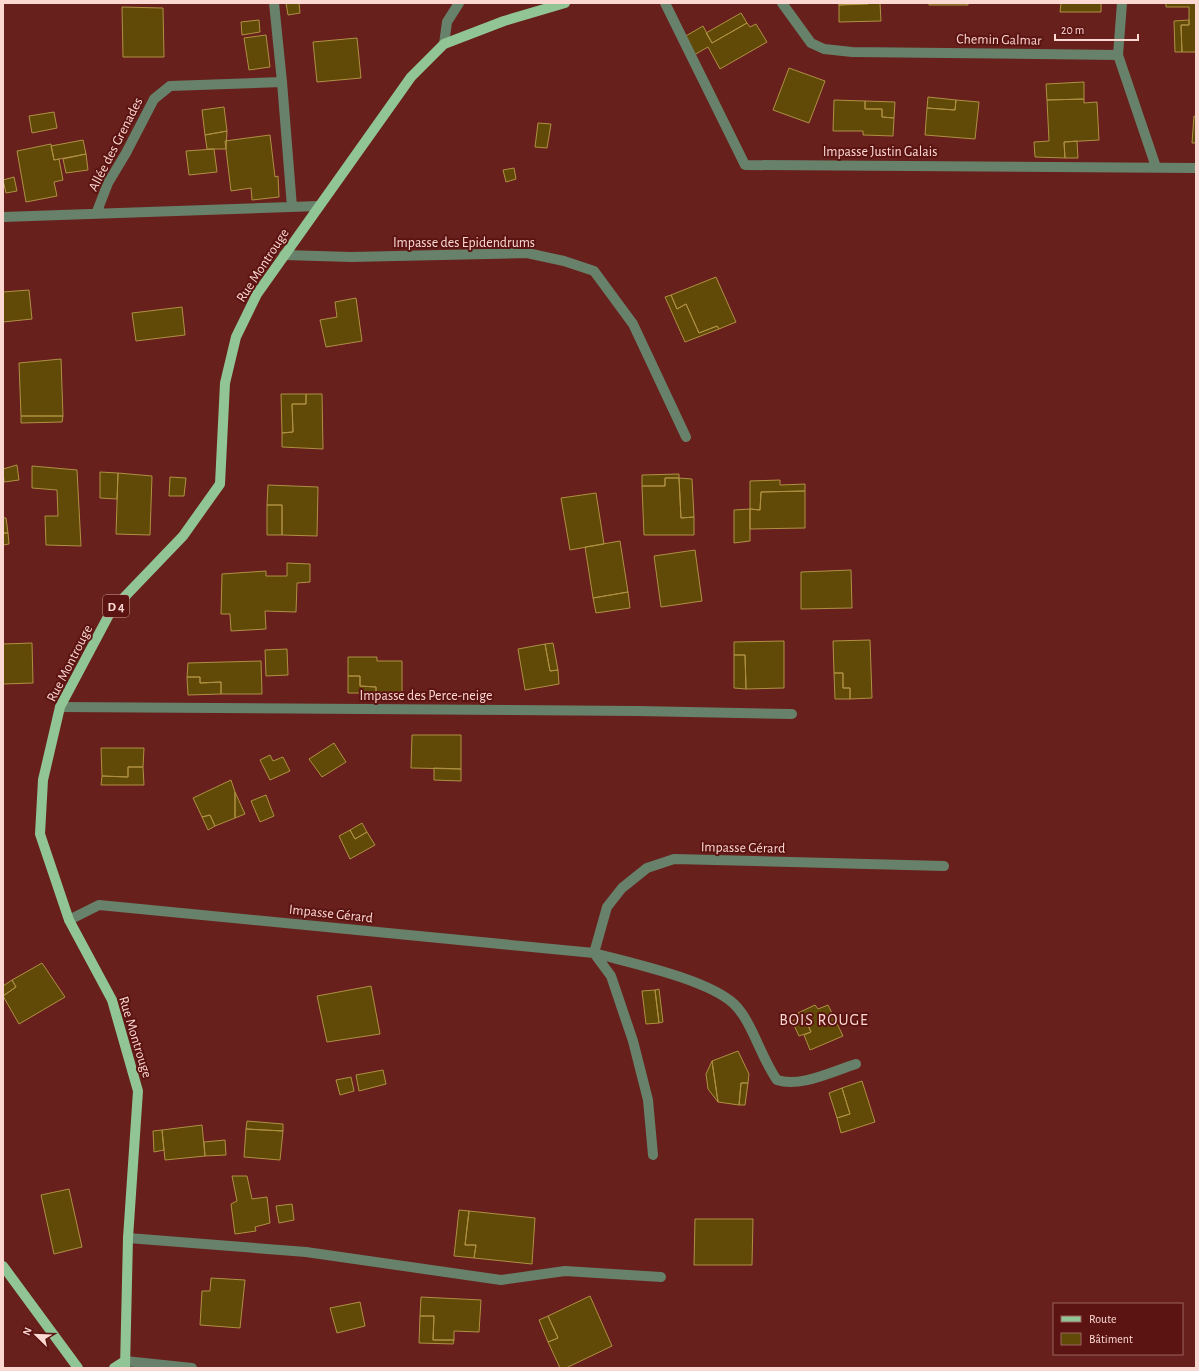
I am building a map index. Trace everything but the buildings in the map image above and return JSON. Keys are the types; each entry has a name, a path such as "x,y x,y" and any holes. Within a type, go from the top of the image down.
{"main road":[{"name":"Rue Montrouge","path":"125,1364 128,1238 138,1091 112,1000 68,920 40,834 43,780 60,707 111,611 182,536 220,484 225,383 236,337 257,294 319,206 411,78 444,44 504,21 565,3"},
{"path":"3,1266 78,1368"},
{"path":"114,1368 125,1364"}],"street":[{"path":"274,3 292,207"},
{"path":"444,44 447,22 459,3"},
{"name":"Impasse Justin Galais","path":"665,3 745,165 1196,168"},
{"name":"Chemin Galmar","path":"782,3 811,43 824,49 852,52 1118,55"},
{"path":"1122,3 1118,55 1156,167"},
{"name":"Allée des Grenades","path":"96,214 108,183 154,99 170,86 282,82"},
{"name":"Allée des Grenades","path":"3,218 319,206"},
{"name":"Impasse des Epidendrums","path":"284,255 351,257 527,253 564,261 594,271 633,324 686,437"},
{"name":"Impasse des Perce-neige","path":"60,707 622,711 792,714"},
{"name":"Impasse Gérard","path":"594,953 607,907 622,888 647,868 674,859 944,866"},
{"name":"Impasse Gérard","path":"68,920 99,904 594,953 674,976 708,988 734,1004 748,1024 777,1080 786,1083 798,1082 856,1064"},
{"path":"594,953 611,976 633,1041 648,1100 652,1155"},
{"path":"128,1238 306,1252 501,1280 565,1270 661,1277"},
{"path":"125,1364 192,1368"}],"district":[{"name":"BOIS ROUGE","path":"824,1019"}]}
